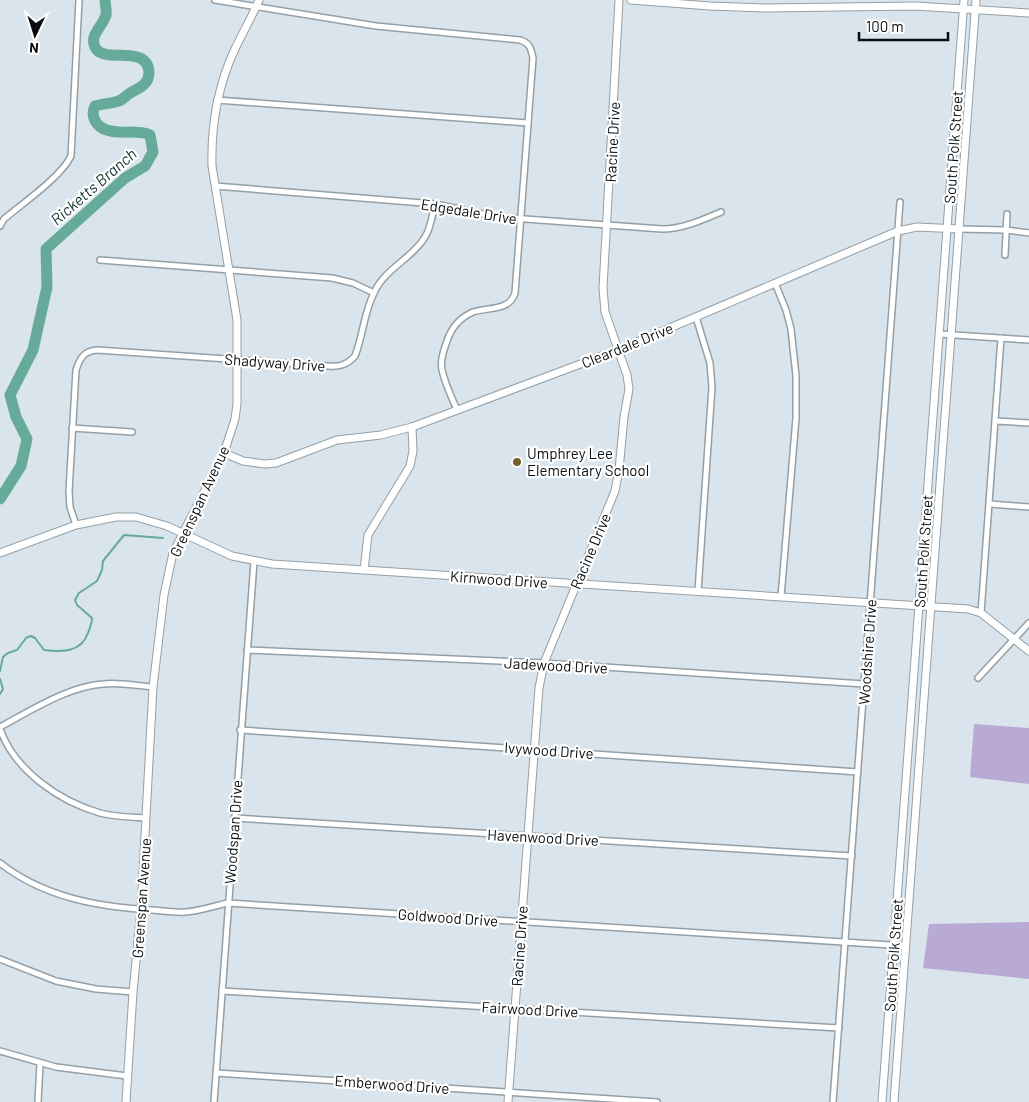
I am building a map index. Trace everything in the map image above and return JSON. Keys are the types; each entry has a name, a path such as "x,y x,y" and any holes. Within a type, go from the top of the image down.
{"street":[{"path":"0,226 4,219 59,173 71,156 79,0"},
{"path":"215,0 258,3 376,26 520,40 528,44 533,58 517,284 514,299 508,304 473,312 464,317 451,331 444,350 442,372 458,410"},
{"name":"Racine Drive","path":"508,1102 536,704 544,663 618,481 629,389 627,375 608,322 603,300 603,271 608,224 620,0"},
{"path":"631,0 710,3 766,8 847,3 1029,13"},
{"name":"South Polk Street","path":"882,1102 964,0"},
{"name":"South Polk Street","path":"894,1102 976,0"},
{"name":"Greenspan Avenue","path":"126,1102 133,992 142,909 153,687 170,565 173,553 224,452 235,419 237,404 238,326 215,186 212,150 218,100 232,55 258,3"},
{"path":"218,100 528,123"},
{"path":"954,137 966,137"},
{"name":"Edgedale Drive","path":"215,186 435,204 497,217 670,229 695,223 721,212"},
{"name":"Woodshire Drive","path":"833,1102 900,202"},
{"name":"Shadyway Drive","path":"72,428 76,370 79,361 86,352 97,350 334,366 350,362 358,348 374,293 383,278 394,266 411,253 426,236 435,204"},
{"path":"1005,255 1007,214"},
{"name":"Cleardale Drive","path":"224,452 243,461 265,464 276,463 337,440 381,435 412,428 618,350 898,231 917,227 1006,230 1029,233"},
{"path":"100,260 343,279 374,293"},
{"path":"775,283 791,328 796,376 796,418 781,596"},
{"path":"696,317 710,363 712,387 698,591"},
{"path":"940,334 1029,340"},
{"path":"981,613 1001,338"},
{"path":"996,421 1029,423"},
{"path":"76,525 70,506 69,491 72,428 132,432"},
{"path":"364,570 368,535 410,466 413,451 412,428"},
{"path":"990,504 1029,507"},
{"name":"Kirnwood Drive","path":"0,552 76,525 116,517 136,517 167,526 220,552 240,559 272,564 957,608 981,613 1029,651"},
{"name":"Woodspan Drive","path":"214,1102 240,730 254,562"},
{"path":"978,678 1029,623"},
{"name":"Jadewood Drive","path":"247,650 544,663 864,684"},
{"path":"146,818 101,813 73,803 58,795 44,786 26,769 7,744 0,728 65,694 88,686 104,684 153,687"},
{"name":"Ivywood Drive","path":"240,730 858,772"},
{"path":"908,761 920,762"},
{"name":"Havenwood Drive","path":"234,818 852,856"},
{"name":"Goldwood Drive","path":"0,863 27,881 60,895 108,907 186,912 228,903 906,946"},
{"path":"0,959 42,976 69,984 96,989 133,992"},
{"name":"Fairwood Drive","path":"222,991 839,1028"},
{"path":"0,1051 40,1064 99,1074 127,1076"},
{"path":"886,1055 898,1056"},
{"path":"38,1102 40,1064"},
{"name":"Emberwood Drive","path":"216,1073 657,1102"}],"shaded area":[{"path":"974,724 1029,728 1029,784 970,777"},
{"path":"1029,922 1029,979 923,968 929,924"}],"waterway":[{"name":"Ricketts Branch","path":"0,499 21,466 27,439 16,417 10,395 33,350 47,287 46,249 125,178 145,166 153,152 150,135 139,132 117,132 103,129 95,121 93,114 95,106 121,100 140,88 149,76 146,63 141,58 107,54 100,52 95,47 95,35 106,15 105,0"},
{"path":"0,671 3,657 17,650 26,638 31,636 35,638 44,650 64,651 81,644 88,633 92,618 77,605 75,600 79,593 97,581 102,570 103,561 124,535 163,538"},
{"path":"0,679 3,689 0,694"}],"place":[{"name":"Umphrey Lee Elementary School","path":"517,462"}]}
